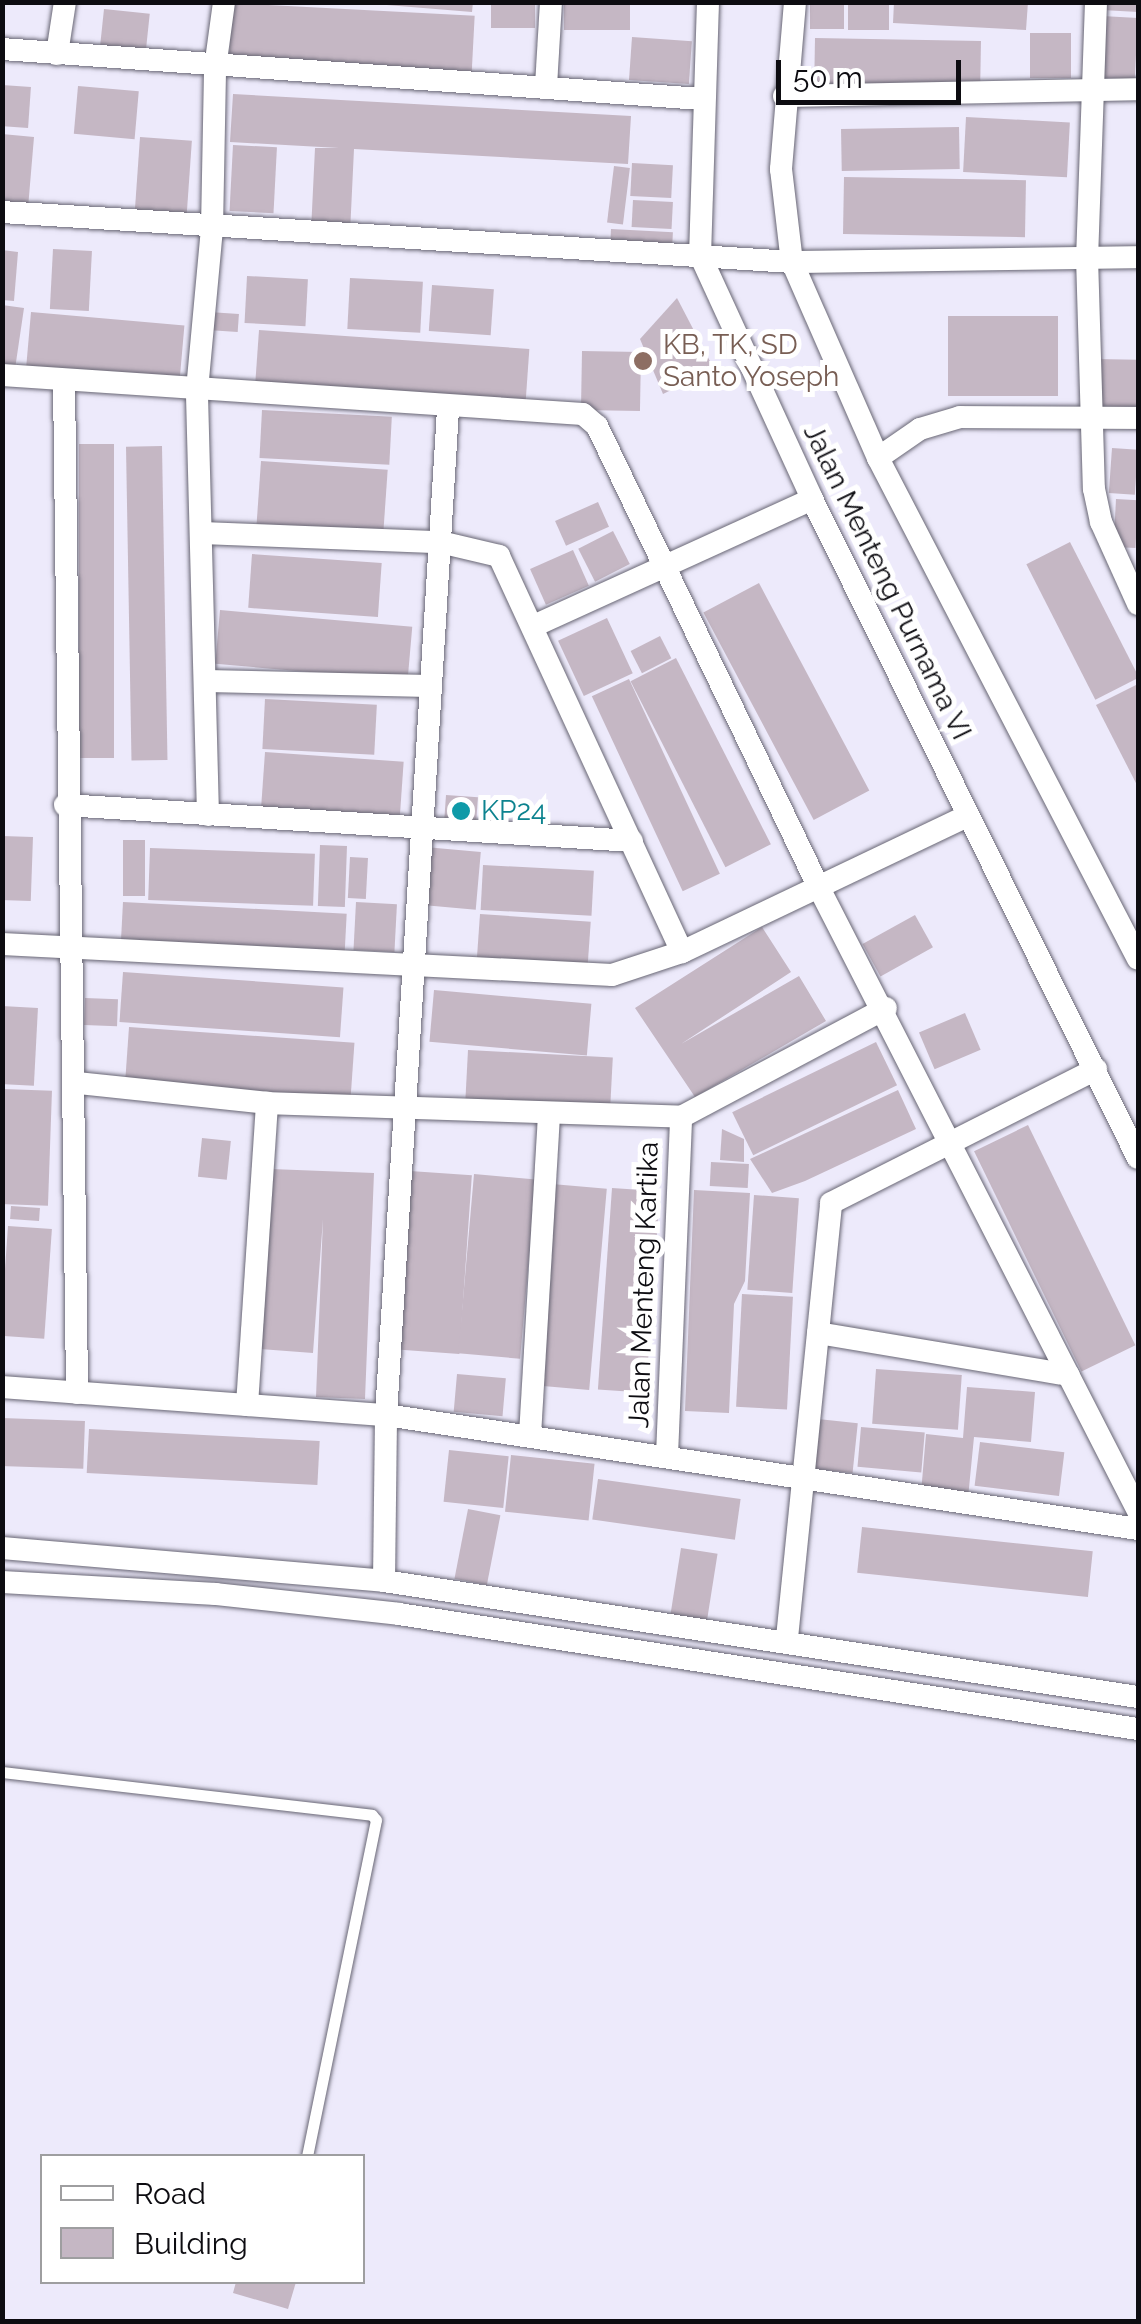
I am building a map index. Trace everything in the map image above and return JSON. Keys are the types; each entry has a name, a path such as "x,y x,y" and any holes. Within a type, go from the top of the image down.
{"street":[{"path":"58,54 66,2"},
{"path":"208,815 198,390 212,228 215,68 224,2"},
{"path":"546,86 551,2"},
{"name":"Jalan Menteng Purnama VI","path":"708,2 702,99 712,256 812,498 1138,1158"},
{"name":"Jalan Menteng Purnama VI","path":"795,2 780,169 784,261 878,458 1138,959"},
{"path":"1096,2 1087,257 1098,506 1130,567 1138,604"},
{"path":"2,50 215,68 546,86 702,99"},
{"path":"784,96 1138,90"},
{"path":"2,212 784,261 1138,257"},
{"path":"2,376 448,409 584,414 597,426 819,888 886,1008 1138,1511"},
{"path":"64,381 66,806 76,949 78,1084 77,1393"},
{"path":"384,1581 386,1415 448,409"},
{"path":"878,458 920,429 960,417 1138,418"},
{"path":"536,625 664,561 812,498"},
{"path":"202,533 440,542 499,556 536,625 682,952"},
{"path":"207,680 429,686"},
{"path":"66,806 632,841"},
{"path":"2,944 414,969 612,975 682,952 967,816"},
{"path":"78,1084 266,1103 682,1118 886,1008"},
{"path":"786,1638 807,1478 831,1202 1096,1069"},
{"path":"247,1405 266,1103"},
{"path":"530,1435 549,1116"},
{"name":"Jalan Menteng Kartika","path":"667,1455 682,1118"},
{"path":"818,1332 1069,1375"},
{"path":"2,1388 386,1415 1138,1529"},
{"path":"2,1548 384,1581 786,1638 1138,1697"},
{"path":"2,1582 216,1594 399,1614 1138,1729"}],"lane":[{"path":"2,1772 372,1814 376,1820 307,2154"}],"building":[{"path":"350,2 473,2 472,12"},
{"path":"491,2 535,2 535,28 491,28"},
{"path":"564,2 630,2 630,30 564,30"},
{"path":"810,2 844,2 844,29 810,29"},
{"path":"848,2 889,2 889,30 848,30"},
{"path":"894,2 1028,2 1026,30 893,23"},
{"path":"1103,2 1138,2 1138,12 1102,10"},
{"path":"232,3 475,16 472,73 229,60"},
{"path":"104,9 150,14 146,54 100,49"},
{"path":"1102,16 1138,18 1135,80 1099,78"},
{"path":"1030,33 1071,33 1071,78 1030,78"},
{"path":"632,37 692,41 689,84 629,80"},
{"path":"815,38 981,41 980,89 814,86"},
{"path":"2,85 31,87 28,128 2,126"},
{"path":"78,86 139,91 135,139 74,134"},
{"path":"233,94 631,116 628,164 354,149 350,233 311,231 315,148 339,148 230,142"},
{"path":"966,117 1070,122 1067,177 963,172"},
{"path":"959,127 960,169 842,171 841,129"},
{"path":"2,134 34,137 28,208 2,206"},
{"path":"140,137 192,141 186,221 134,218"},
{"path":"233,145 277,147 273,213 230,211"},
{"path":"632,163 673,165 671,198 630,196"},
{"path":"614,166 630,168 623,225 607,223"},
{"path":"844,177 1026,180 1025,237 843,234"},
{"path":"633,200 673,202 672,229 632,227"},
{"path":"611,229 673,232 672,247 610,244"},
{"path":"53,249 92,251 89,311 50,309"},
{"path":"2,250 18,252 14,301 2,300"},
{"path":"247,276 308,279 305,326 245,323"},
{"path":"350,278 423,282 420,333 347,329"},
{"path":"432,285 494,289 491,335 429,331"},
{"path":"677,298 714,369 663,394 640,339"},
{"path":"2,305 24,308 15,369 2,367"},
{"path":"31,312 184,325 179,384 26,371"},
{"path":"209,312 239,314 238,332 208,330"},
{"path":"948,316 1058,316 1058,396 948,396"},
{"path":"259,330 529,349 525,410 255,391"},
{"path":"582,351 641,352 640,411 581,410"},
{"path":"1096,359 1138,360 1137,408 1095,407"},
{"path":"262,410 392,417 389,465 259,458"},
{"path":"79,444 114,444 114,758 79,758"},
{"path":"162,446 167,760 131,761 126,447"},
{"path":"1112,448 1138,450 1135,495 1109,493"},
{"path":"261,461 388,470 383,533 257,524"},
{"path":"1116,499 1138,500 1135,548 1113,547"},
{"path":"598,502 609,527 566,546 555,521"},
{"path":"613,531 630,564 595,582 578,549"},
{"path":"1070,542 1138,675 1095,700 1026,564"},
{"path":"573,550 589,586 546,605 530,569"},
{"path":"252,554 382,563 378,617 248,608"},
{"path":"759,583 869,790 814,820 703,613"},
{"path":"220,610 412,627 408,681 215,664"},
{"path":"607,618 633,673 584,696 558,641"},
{"path":"660,636 671,658 642,673 631,651"},
{"path":"676,658 771,844 725,867 631,681"},
{"path":"629,679 720,874 683,891 592,696"},
{"path":"1136,685 1138,689 1138,787 1096,705"},
{"path":"265,699 377,705 374,755 262,749"},
{"path":"265,752 404,762 400,819 261,809"},
{"name":"KP24","path":"446,795 478,797 476,826 444,824"},
{"path":"2,836 33,837 31,901 2,900"},
{"path":"123,840 145,840 145,896 123,896"},
{"path":"320,845 347,846 345,907 318,906"},
{"path":"425,847 481,852 476,910 420,905"},
{"path":"150,848 315,854 313,906 148,900"},
{"path":"350,857 368,858 366,899 348,898"},
{"path":"483,865 594,871 591,916 481,910"},
{"path":"123,902 347,914 344,962 120,950"},
{"path":"356,902 397,904 394,952 353,950"},
{"path":"480,914 591,922 587,972 477,964"},
{"path":"915,915 933,947 880,976 863,944"},
{"path":"762,927 791,972 681,1044 799,976 826,1021 695,1097 635,1008"},
{"path":"123,972 343,987 340,1037 120,1022"},
{"path":"434,990 591,1004 587,1056 429,1042"},
{"path":"85,998 118,999 117,1026 84,1025"},
{"path":"2,1006 38,1008 34,1086 2,1084"},
{"path":"965,1013 981,1050 935,1069 919,1033"},
{"path":"129,1027 354,1043 350,1100 125,1084"},
{"path":"876,1042 897,1085 753,1155 732,1112"},
{"path":"468,1050 613,1058 610,1114 465,1106"},
{"path":"3,1089 52,1091 48,1206 2,1204"},
{"path":"898,1090 916,1129 805,1181 772,1193 750,1159"},
{"path":"1028,1125 1135,1345 1081,1372 974,1151"},
{"path":"722,1129 744,1139 744,1162 720,1160"},
{"path":"202,1138 231,1141 227,1180 198,1177"},
{"path":"711,1162 749,1164 748,1188 710,1186"},
{"path":"271,1169 374,1173 365,1399 316,1397 323,1219 313,1353 260,1349"},
{"path":"410,1171 472,1175 459,1354 398,1350"},
{"path":"474,1174 536,1179 520,1359 458,1353"},
{"path":"552,1184 607,1189 589,1390 534,1385"},
{"path":"612,1188 660,1191 646,1393 598,1390"},
{"path":"694,1190 750,1193 745,1281 734,1304 729,1413 685,1411"},
{"path":"754,1195 799,1198 792,1293 747,1290"},
{"path":"11,1206 40,1208 39,1221 10,1219"},
{"path":"8,1226 52,1229 44,1339 2,1336"},
{"path":"742,1294 793,1297 787,1410 736,1407"},
{"path":"876,1369 962,1375 958,1430 872,1424"},
{"path":"457,1374 506,1378 503,1416 454,1412"},
{"path":"967,1387 1035,1392 1031,1442 974,1437 968,1498 921,1493 926,1434 963,1438"},
{"path":"2,1418 85,1421 83,1469 2,1466"},
{"path":"818,1419 858,1423 853,1473 813,1469"},
{"path":"861,1427 925,1433 921,1472 858,1467"},
{"path":"89,1429 320,1441 317,1485 87,1473"},
{"path":"980,1442 1064,1452 1059,1496 975,1486"},
{"path":"449,1450 509,1456 503,1508 444,1502"},
{"path":"511,1455 595,1464 589,1520 505,1512"},
{"path":"598,1479 741,1499 735,1540 592,1520"},
{"path":"468,1509 500,1515 487,1585 454,1579"},
{"path":"862,1527 1093,1551 1088,1597 857,1573"},
{"path":"681,1548 718,1554 707,1620 671,1614"},
{"path":"235,2284 295,2284 288,2309 233,2293"}],"place":[{"name":"KB, TK, SD Santo Yoseph","path":"643,361"},
{"name":"KP24","path":"461,811"}]}
